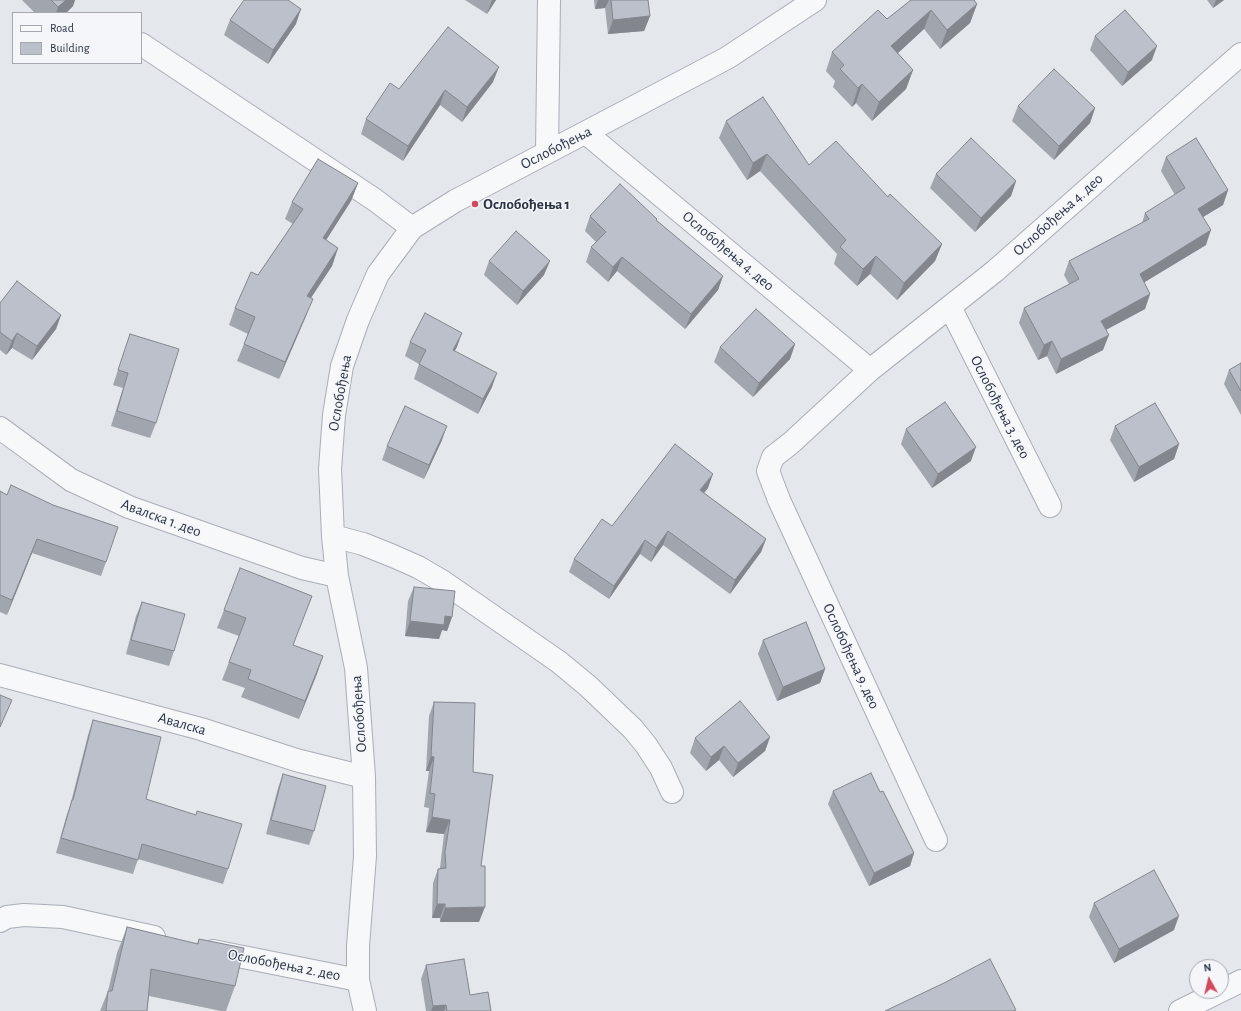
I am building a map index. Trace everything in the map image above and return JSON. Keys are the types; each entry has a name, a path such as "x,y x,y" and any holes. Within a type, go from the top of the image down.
{"street":[{"path":"547,152 549,0"},
{"name":"Ослобођења","path":"365,1011 358,980 358,946 365,856 364,777 356,668 337,576 333,536 330,469 334,415 342,366 358,320 378,274 412,228 455,202 547,152 586,133 727,58 815,0"},
{"path":"142,45 375,200 412,228"},
{"name":"Ослобођења 4. део","path":"768,471 773,457 791,443 870,370 995,271 1241,54"},
{"name":"Ослобођења 4. део","path":"586,133 870,370"},
{"name":"Ослобођења 3. део","path":"950,307 1050,506"},
{"name":"Авалска 1. део","path":"0,428 71,480 129,507 302,568 337,576"},
{"name":"Ослобођења 9. део","path":"768,471 779,500 936,840"},
{"path":"333,536 363,544 418,567 442,581 559,662 588,686 633,729 646,745 661,768 672,792"},
{"name":"Авалска","path":"0,675 201,729 296,760 364,777"},
{"path":"0,921 7,917 24,915 63,917 172,942"},
{"name":"Ослобођења 2. део","path":"195,947 358,980"},
{"path":"1180,1011 1241,981"}],"building":[{"path":"51,0 66,0 58,7"},
{"path":"244,0 288,0 301,9 273,50 230,20"},
{"path":"611,0 648,0 650,16 613,20"},
{"path":"911,0 974,0 977,4 947,30 931,10 891,46 913,70 879,102 862,84 858,88 840,69 844,65 832,52 878,10 887,19"},
{"path":"1125,10 1157,46 1128,72 1095,36"},
{"path":"448,27 499,67 467,107 445,90 408,146 366,119 390,83 399,89"},
{"path":"1054,69 1095,108 1059,146 1018,106"},
{"path":"763,97 809,165 836,141 888,197 890,194 942,244 904,283 876,256 863,269 840,247 846,240 767,154 753,163 726,121"},
{"path":"971,138 1016,181 981,218 936,174"},
{"path":"1196,138 1228,190 1198,209 1211,230 1140,274 1150,294 1101,321 1109,335 1061,359 1052,341 1044,345 1024,308 1079,279 1069,261 1149,219 1145,213 1185,188 1166,157"},
{"path":"318,159 358,183 323,238 338,248 307,296 313,299 285,362 244,344 255,317 235,308 251,272 258,275 303,209 292,202"},
{"path":"620,184 657,219 656,220 723,276 691,314 622,257 613,267 591,247 606,232 590,216"},
{"path":"516,231 550,261 523,291 489,261"},
{"path":"17,281 61,315 37,346 17,333 12,341 0,332 0,303"},
{"path":"756,309 795,344 759,383 720,347"},
{"path":"425,313 462,333 453,350 497,373 483,399 419,364 426,350 410,342"},
{"path":"130,334 179,349 156,423 117,411 128,373 118,370"},
{"path":"1241,363 1241,391 1229,370"},
{"path":"945,402 976,447 938,474 906,429"},
{"path":"1155,403 1179,444 1139,467 1115,426"},
{"path":"405,406 447,426 429,465 387,446"},
{"path":"675,444 713,474 700,490 766,539 735,580 668,531 656,548 645,540 614,586 574,559 602,519 612,526"},
{"path":"11,485 53,505 118,527 106,562 37,539 12,600 0,595 0,491 7,495"},
{"path":"240,568 312,596 293,645 323,656 305,701 248,679 251,670 229,662 246,618 224,610"},
{"path":"414,587 455,591 452,617 445,616 444,625 410,621"},
{"path":"142,602 185,614 174,651 131,640"},
{"path":"806,622 825,669 783,687 763,640"},
{"path":"0,695 12,700 0,727"},
{"path":"740,701 770,737 738,763 724,746 711,757 695,738"},
{"path":"434,702 475,703 473,772 493,775 481,866 485,866 485,907 445,908 445,904 437,904 438,869 446,868 445,852 450,820 432,817 435,794 430,793 434,757 431,756"},
{"path":"93,720 161,737 146,799 196,815 197,811 242,824 228,869 142,844 138,860 61,838 73,800"},
{"path":"871,773 880,792 883,791 914,853 874,873 833,791"},
{"path":"283,774 326,786 314,831 271,820"},
{"path":"1154,870 1179,916 1119,949 1094,903"},
{"path":"127,927 198,944 199,939 244,948 235,986 151,969 147,1011 106,1011 108,991 112,991"},
{"path":"464,959 470,995 488,992 491,1011 447,1011 446,1005 433,1006 426,965"},
{"path":"990,959 1016,1010 885,1011 944,983"}],"place":[{"name":"Ослобођења 1","path":"475,204"}]}
